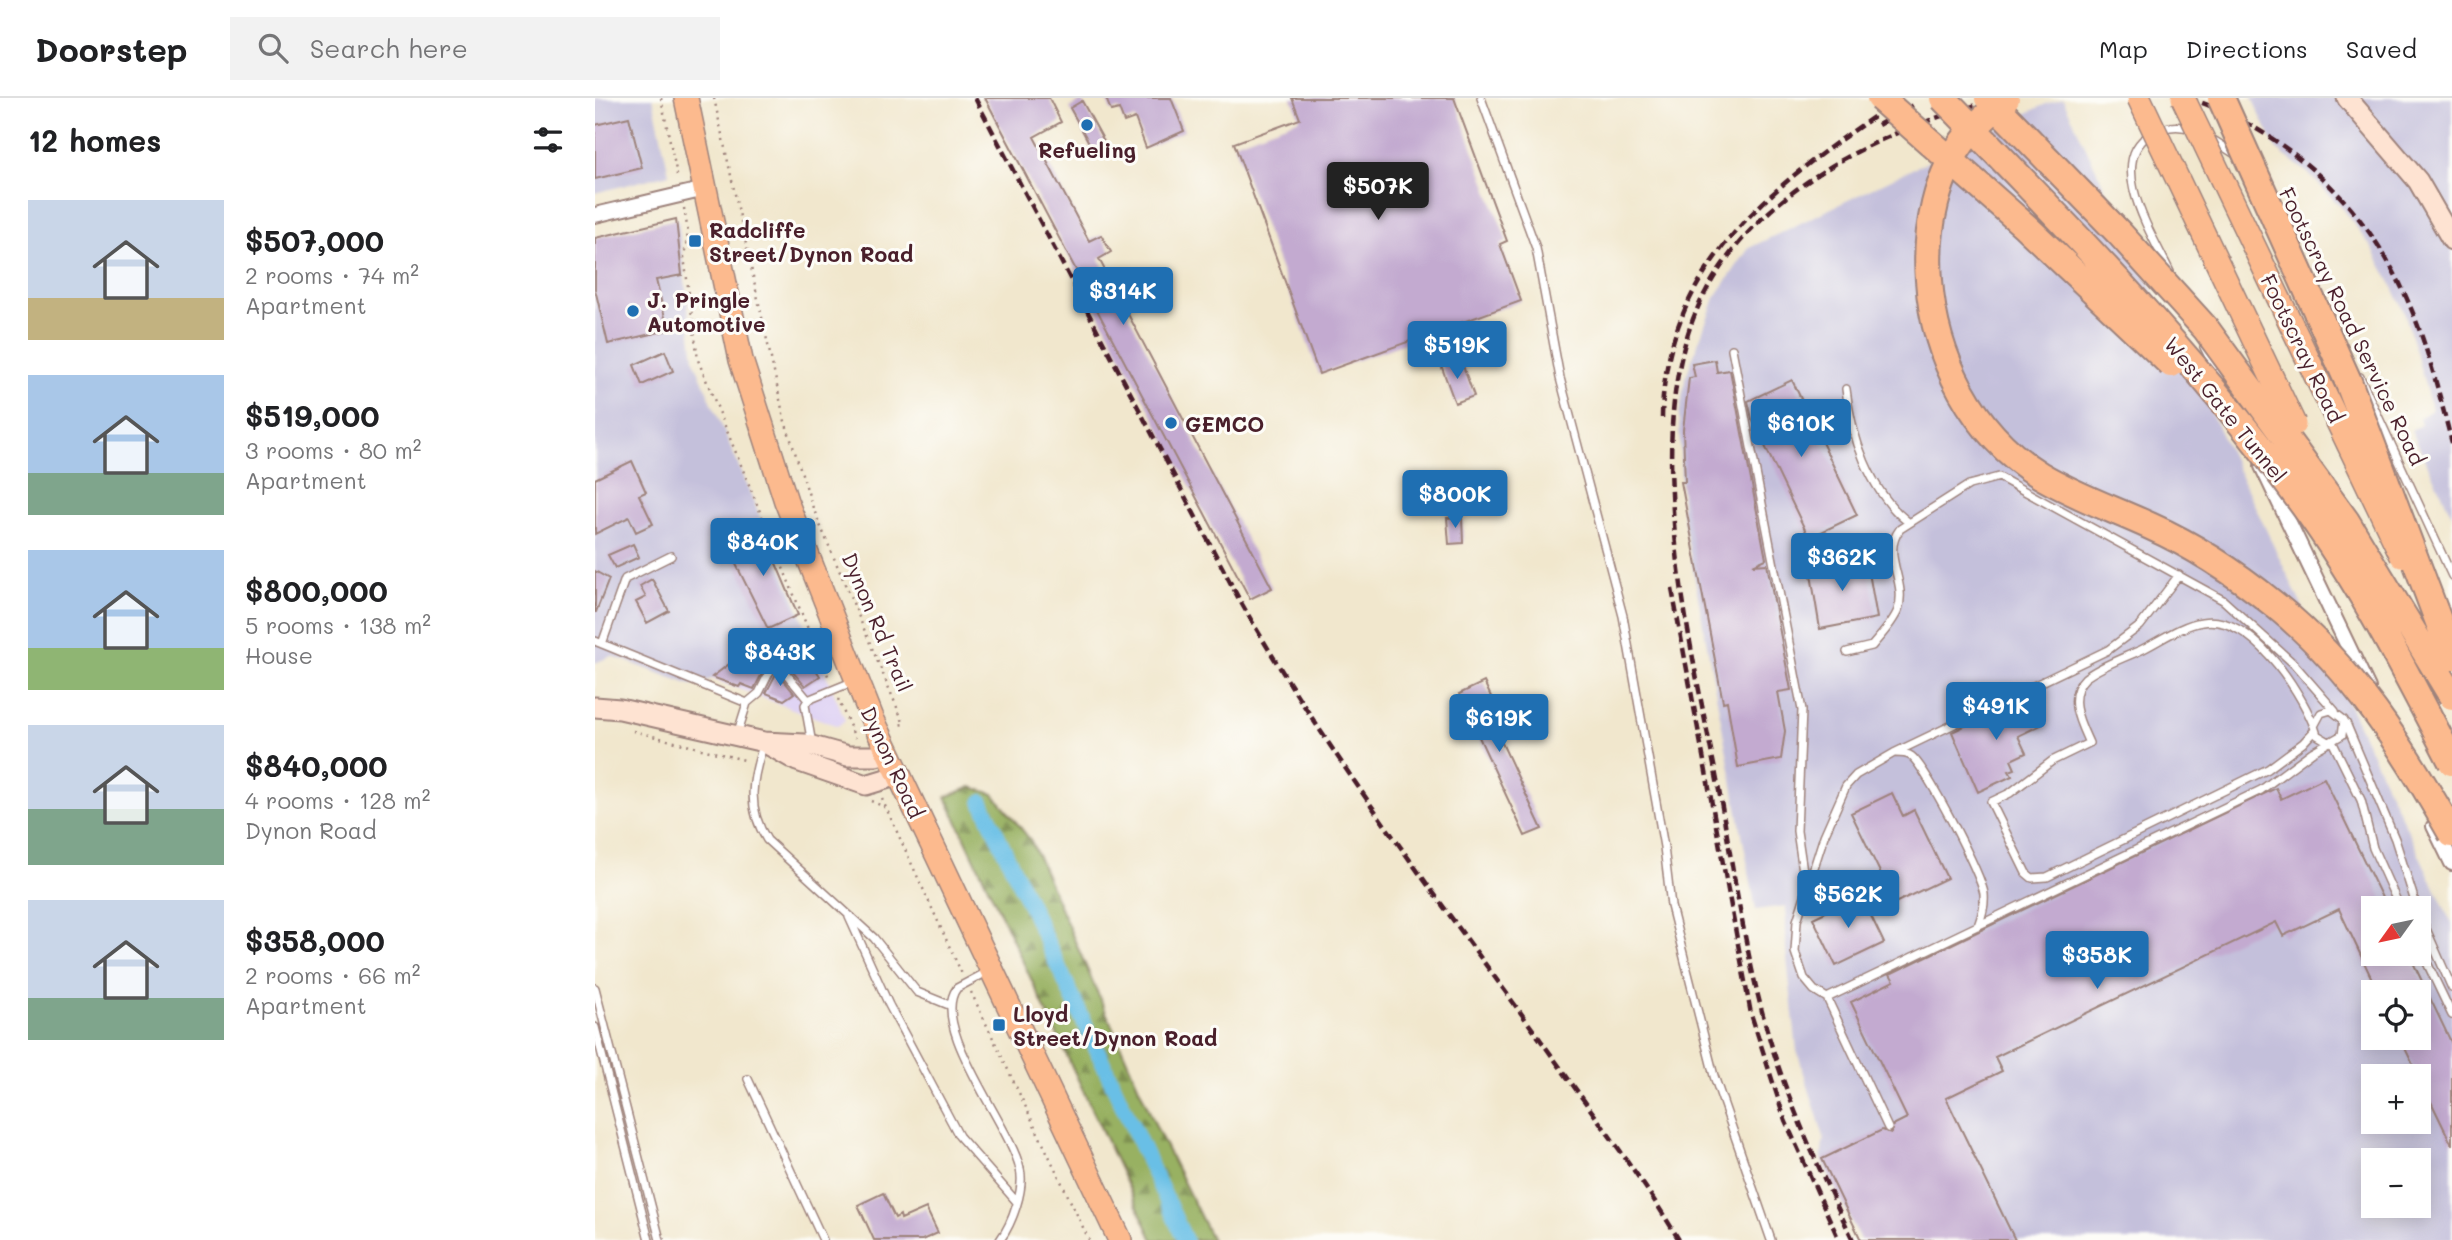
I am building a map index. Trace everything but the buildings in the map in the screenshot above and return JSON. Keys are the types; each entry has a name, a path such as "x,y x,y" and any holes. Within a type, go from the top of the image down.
{"highway":[{"path":"1880,98 2034,235 2260,450"},
{"name":"West Gate Tunnel","path":"1943,98 2104,264 2304,506 2393,649 2452,762"},
{"name":"West Gate Tunnel","path":"1988,98 2120,234 2206,329 2346,521 2452,696"},
{"path":"2006,98 1968,134 1956,153 1936,202 1930,233 1931,306 1939,340 1958,388 1993,436 2021,462 2069,491 2152,527 2227,569 2307,632 2367,698 2452,834"},
{"path":"2221,98 2348,381 2452,657"}],"main road":[{"name":"Dynon Road","path":"687,98 745,375 778,479 876,728 1120,1240"},
{"name":"Footscray Road","path":"2139,98 2294,424"},
{"name":"Footscray Road","path":"2183,98 2422,598"}],"street":[{"path":"2347,98 2419,181 2452,240"},
{"path":"595,215 705,189"},
{"path":"2234,407 2452,863"},
{"path":"595,692 609,698 621,718"},
{"path":"595,707 621,718 764,742 812,746 862,757 888,752"},
{"path":"764,742 797,761 866,785 899,775"}],"lane":[{"path":"1481,98 1536,248 1560,378 1623,616 1671,906 1714,1076 1771,1240"},
{"name":"Footscray Road Service Road","path":"2234,407 2147,226 2133,187 2132,158 2144,139 2162,128 2182,126 2212,139 2244,162 2271,193 2323,301"},
{"path":"1732,349 1802,710 1797,831 1806,891"},
{"name":"Footscray Road Service Road","path":"2358,373 2452,576"},
{"path":"1846,389 1850,426 1876,484 1894,511 1908,522"},
{"path":"1847,652 1872,646 1899,608 1899,584 1891,556 1892,540 1908,522 1969,485 1999,477 2223,600 2294,664 2344,720 2395,839 2413,896"},
{"path":"671,556 625,579 599,642 747,703"},
{"path":"1888,1128 1827,998 1814,990 1804,978 1795,952 1797,921 1806,891 1824,836 1846,786 1868,766 2108,650 2140,626 2179,575"},
{"path":"2336,712 2321,713 2314,728 2303,743 2268,769 2063,870 2039,879 2026,873 1991,802 2010,793 2052,761 2089,743 2077,714 2075,701 2077,691 2085,678 2195,623 2218,621 2233,626 2257,642 2284,673 2314,728 2320,738 2331,741 2361,800 2373,848 2395,896"},
{"path":"737,736 747,703 759,693 774,659 811,635 834,626"},
{"path":"774,659 808,700"},
{"path":"812,746 805,705 808,700 856,680"},
{"path":"1827,998 2261,790 2343,735 2344,720"},
{"path":"764,742 752,790 757,820 772,846 846,911 892,958 917,992 950,1004"},
{"path":"1894,753 1910,755 1923,769 1941,801 1984,892 1984,911 1978,926"},
{"path":"846,911 889,1005 959,1136 1016,1201"},
{"path":"2431,940 2452,988"},
{"path":"2429,966 2452,1015"},
{"path":"993,969 954,990 950,1004 958,1041 1020,1166 1020,1185 1003,1239"},
{"path":"595,988 660,1240"},
{"path":"595,1027 649,1240"},
{"path":"748,1079 823,1240"}],"path":[{"path":"661,98 688,232 684,257 698,360 852,731"},
{"name":"Dynon Rd Trail","path":"714,98 784,418 813,508 904,724 876,728"},
{"path":"621,718 734,758"},
{"path":"887,808 966,982 1089,1240"}],"shaded area":[{"path":"595,98 653,98 669,174 595,193"},
{"path":"2252,98 2452,98 2452,515 2411,430 2421,425 2419,418 2432,410 2405,314 2391,283 2372,248 2342,208 2308,173 2276,149"},
{"path":"2063,99 2452,924 2452,1240 1860,1240 1821,1159 1824,1137 1797,1051 1786,949 1786,906 1756,910 1682,510 1679,416 1686,376 1715,298 1749,248 2046,104"},
{"path":"678,219 694,360 805,624 754,648 712,679 691,685 612,656 595,663 595,240"},
{"path":"805,624 845,720 838,726 712,679 754,648"}],"green space":[{"path":"971,787 994,794 1031,841 1159,1133 1212,1240 1153,1240 946,797"}],"waterway":[{"path":"982,802 1185,1240"}],"railway":[{"path":"975,98 1239,599 1275,660 1354,780 1652,1196 1679,1240"},
{"path":"1662,418 1668,362 1684,312 1707,268 1738,228 1774,192 1815,159 1902,98"},
{"path":"1853,1240 1789,1097 1763,1016 1749,953 1684,608 1675,540 1671,472 1674,406 1685,345 1706,291 1731,253 1761,219 1796,190 1833,165 1874,143 1916,125 2003,98"},
{"path":"2188,98 2225,112 2292,153 2322,178 2349,206 2373,237 2393,271 2417,323 2452,443"},
{"path":"1878,125 1917,103"},
{"path":"1672,589 1751,1014 1785,1120 1839,1240"}],"place":[{"name":"Refueling","path":"1087,125"},
{"name":"Radcliffe Street/Dynon Road","path":"695,241"},
{"name":"J. Pringle Automotive","path":"633,311"},
{"name":"GEMCO","path":"1171,423"},
{"name":"Lloyd Street/Dynon Road","path":"999,1025"}]}
